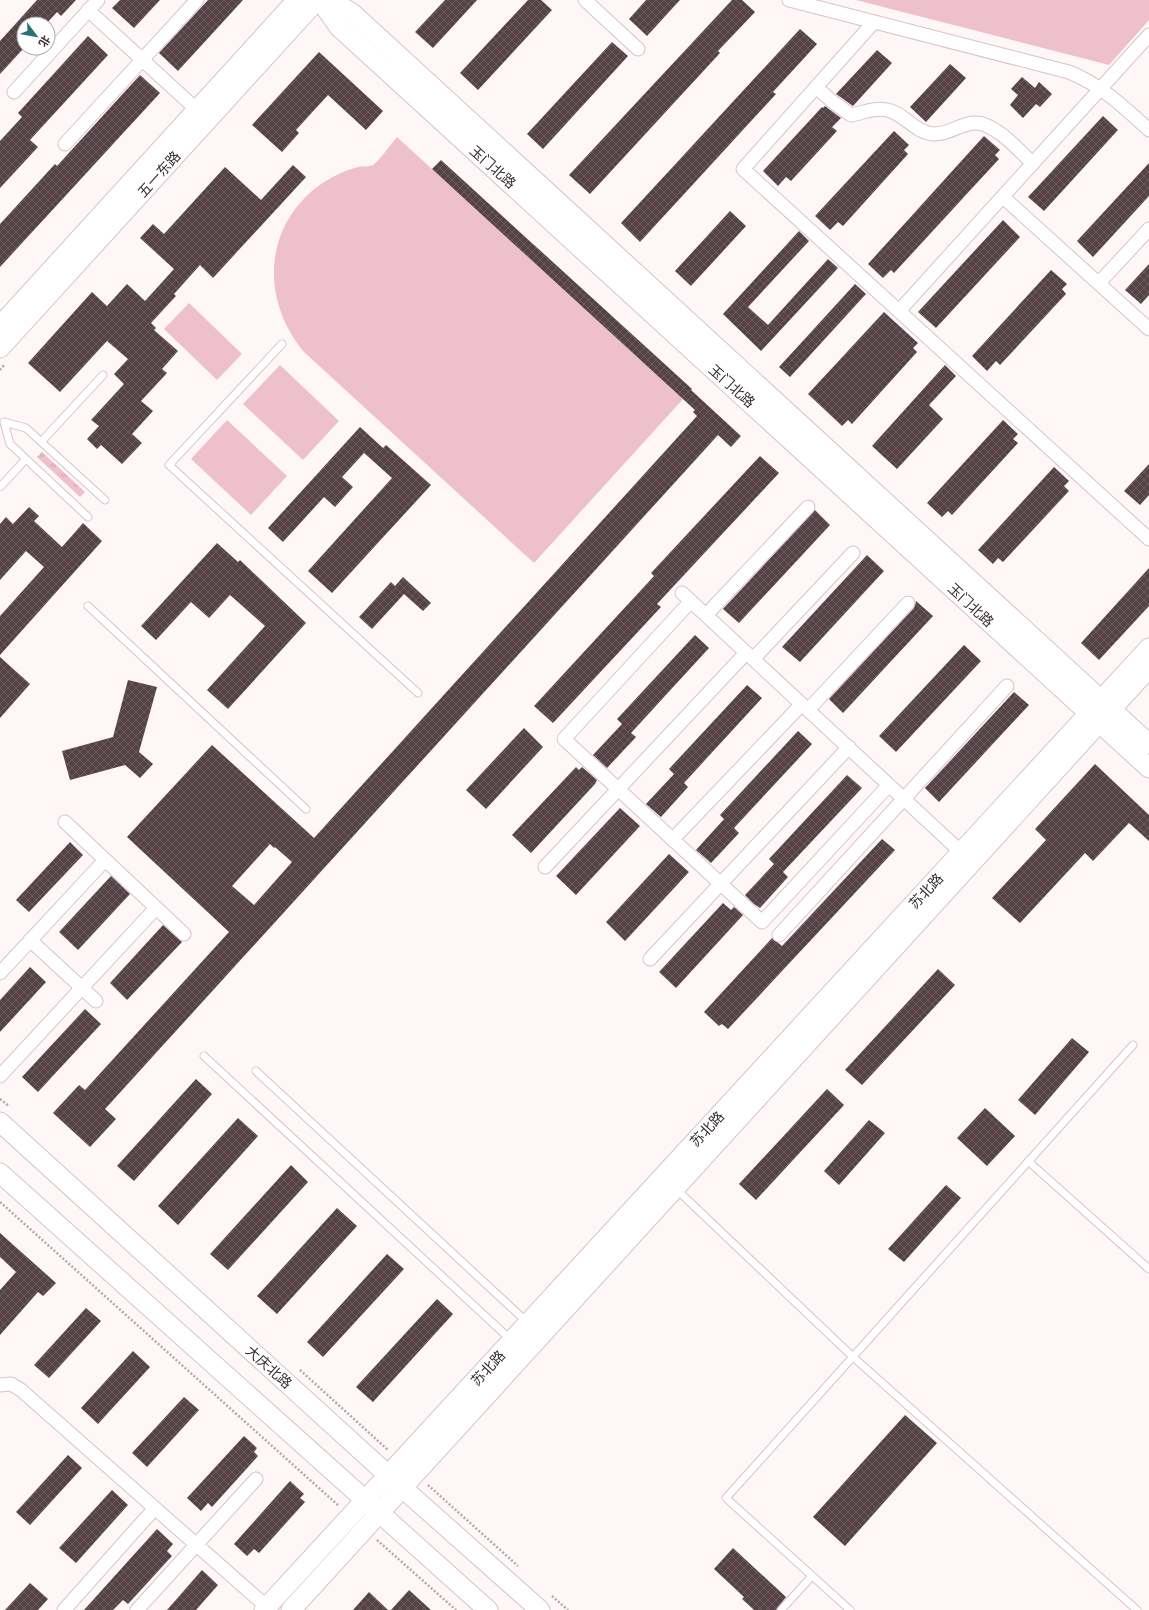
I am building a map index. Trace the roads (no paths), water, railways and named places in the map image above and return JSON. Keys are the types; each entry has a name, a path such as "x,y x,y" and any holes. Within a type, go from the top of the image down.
{"street":[{"path":"14,92 98,0"},
{"path":"64,144 197,0"},
{"name":"五一东路","path":"0,326 297,0"},
{"name":"五一东路","path":"0,348 319,0"},
{"name":"玉门北路","path":"319,0 340,27 1100,711 1149,744"},
{"name":"玉门北路","path":"330,0 352,13 1100,711 1149,768"},
{"path":"585,0 638,49"},
{"path":"789,0 1070,72 1086,79 1102,89 1149,130"},
{"path":"88,10 196,110"},
{"path":"874,22 743,169 1149,539"},
{"path":"899,311 1102,89 1149,35"},
{"path":"816,87 833,102 851,114 873,109 888,110 920,131 932,134 947,133 974,123 986,126 998,132 1033,164"},
{"path":"1003,197 1149,329"},
{"path":"1098,283 1149,229"},
{"path":"706,615 808,507"},
{"path":"545,867 618,789 853,553"},
{"path":"889,785 762,922 564,739 686,597 905,799 961,852"},
{"path":"673,839 908,603"},
{"name":"苏北路","path":"291,1610 380,1514 675,1188 1100,711 1149,648"},
{"name":"苏北路","path":"267,1609 350,1516 402,1462 961,852 1100,711 1149,668"},
{"path":"779,935 1007,686"},
{"path":"650,959 849,748"},
{"path":"65,822 184,934"},
{"path":"0,973 105,860"},
{"path":"0,1076 156,908"},
{"path":"30,940 96,1001"},
{"name":"大庆北路","path":"6,1116 389,1476 540,1610"},
{"path":"0,1173 488,1610"},
{"path":"0,1385 11,1384 21,1390 267,1609"},
{"path":"137,1610 256,1479"},
{"path":"64,1610 155,1508"}],"lane":[{"path":"282,344 169,465 418,693"},
{"path":"41,442 103,375"},
{"path":"2,420 26,428 105,500"},
{"path":"2,420 10,444 88,517"},
{"path":"0,487 26,459"},
{"path":"88,606 306,809"},
{"path":"850,1610 726,1498 1133,1045"},
{"path":"204,1056 513,1341"},
{"path":"256,1071 529,1323"},
{"path":"1028,1161 1149,1269"},
{"path":"675,1188 852,1356 1137,1610"},
{"path":"780,1610 812,1576"}]}
